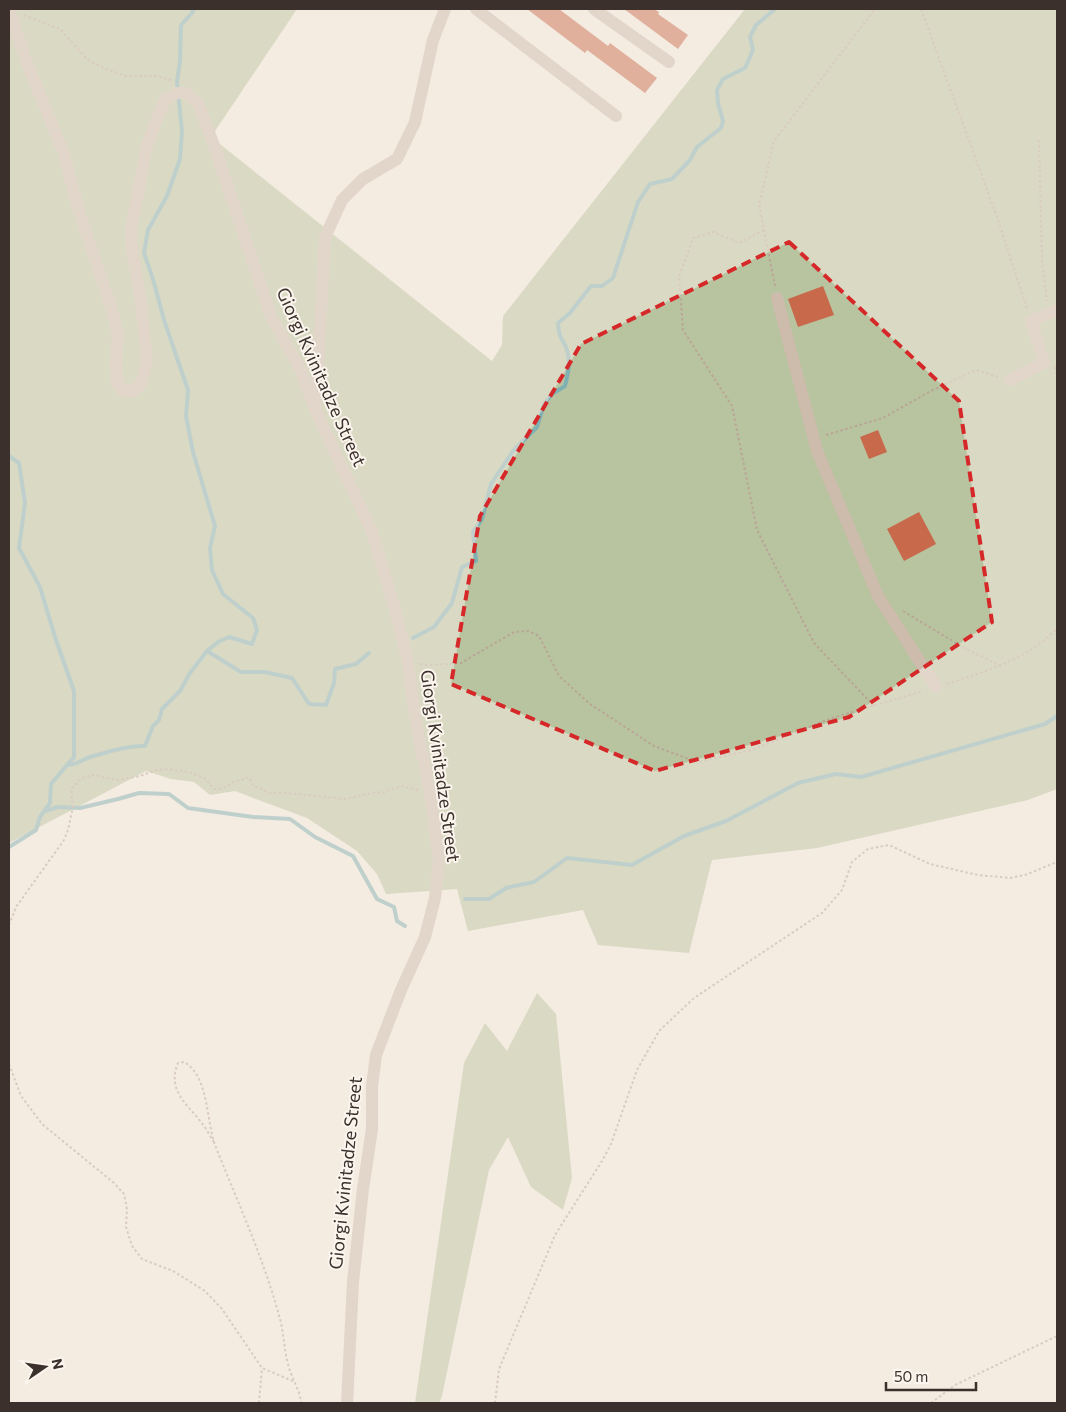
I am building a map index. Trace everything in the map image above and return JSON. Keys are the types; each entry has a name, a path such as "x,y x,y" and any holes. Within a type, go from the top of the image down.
{"street":[{"path":"9,9 27,63 64,154 78,208 111,306 118,335 117,384 124,391 133,391 141,384 147,362 146,339 132,251 131,230 147,144 165,99 177,93 186,93"},
{"path":"316,409 325,237 342,200 363,179 397,159 415,122 433,40 445,9"},
{"path":"476,9 616,116"},
{"path":"594,9 669,62"},
{"name":"Giorgi Kvinitadze Street","path":"186,93 198,103 271,316 301,371 316,409 372,532 408,662 415,717 430,793 440,858 435,898 425,937 401,990 376,1055 372,1086 372,1129 362,1189 353,1282 347,1403"},
{"path":"777,298 817,451 878,596 936,687"},
{"path":"1010,380 1044,363 1031,320 1053,312"}],"path":[{"path":"9,9 60,29 88,60 104,68 125,76 156,76 177,82 186,93"},
{"path":"777,298 759,205 774,141 875,9"},
{"path":"922,9 997,217 1031,320"},
{"path":"1039,140 1042,260 1053,312"},
{"path":"764,230 739,243 713,232 693,238 679,277 683,330 732,406 757,530 814,643 874,706"},
{"path":"1055,366 1057,375"},
{"path":"814,439 884,418 931,391 976,370 1010,380"},
{"path":"902,611 966,649 1001,666"},
{"path":"408,662 431,665 461,663 514,632 528,631 539,636 559,676 590,704 654,746 697,762 752,750 832,718 1001,666 1046,641 1057,628"},
{"path":"9,925 16,908 64,840 73,807 71,789 82,778 93,775 118,780 140,776 156,770 169,769 192,773 206,779 214,788 222,790 237,780 242,780 245,776 250,779 255,787 269,794 285,793 346,799 376,792 383,793 402,786 430,793"},
{"path":"495,1403 499,1369 555,1235 611,1144 637,1070 660,1031 694,998 822,913 842,890 852,862 868,849 890,845 930,864 978,875 1010,878 1025,875 1057,862"},
{"path":"214,1142 202,1123 182,1101 176,1090 175,1072 178,1063 184,1062 192,1066 198,1077 214,1142 263,1263 280,1320 288,1366 301,1403"},
{"path":"9,1064 21,1096 42,1124 114,1183 124,1194 127,1209 126,1227 132,1246 142,1259 173,1271 205,1291 222,1309 262,1368 295,1382"},
{"path":"931,1403 955,1386 1057,1336"},
{"path":"259,1403 262,1368"}],"highlighted area":[{"path":"789,242 959,401 992,622 849,717 655,771 451,684 480,516 581,344"}],"green space":[{"path":"9,9 297,9 211,137 492,361 502,345 503,316 745,9 1057,9 1057,789 1028,800 817,848 712,860 689,953 598,945 583,910 468,931 457,889 386,894 377,874 357,851 307,818 235,791 210,795 194,782 171,779 146,771 9,843"},
{"path":"537,993 556,1014 572,1178 563,1210 531,1187 508,1137 489,1170 442,1396 439,1403 415,1403 464,1063 485,1023 507,1051"}],"building":[{"path":"527,9 559,9 608,46 610,43 657,78 645,93 587,50 585,53"},
{"path":"624,9 654,9 659,12 658,14 688,35 678,49"},
{"path":"823,286 834,315 798,327 788,299"},
{"path":"878,430 887,452 869,459 860,437"},
{"path":"919,512 936,544 904,561 887,529"}],"waterway":[{"path":"9,847 36,830 40,817 50,803 51,784 67,765 110,751 145,746 153,726 159,720 162,709 180,691 190,673 207,651 218,642 229,637 252,644 257,630 253,618 223,594 212,570 210,548 215,526 193,452 186,416 188,390 144,253 148,230 167,196 180,159 182,131 177,82 180,61 181,25 194,9"},
{"path":"413,638 434,627 452,603 462,567 476,561 473,532 482,519 491,484 513,451 537,427 544,404 552,394 565,386 569,359 560,335 558,323 570,313 591,286 602,286 613,278 638,202 650,184 672,179 690,160 697,147 721,128 723,121 717,90 723,79 745,68 753,50 750,37 756,25 775,9"},
{"path":"9,456 19,463 25,503 19,548 40,587 74,691 74,757 67,765"},
{"path":"207,651 241,672 265,672 292,678 309,704 326,705 334,683 335,669 356,664 369,653"},
{"path":"465,899 489,899 506,888 534,882 567,858 632,865 684,836 726,821 798,783 836,774 861,777 1045,724 1057,716"},
{"path":"45,811 58,807 80,808 139,793 169,794 188,808 253,817 290,819 315,837 353,856 377,899 394,907 397,921 405,926"}]}
